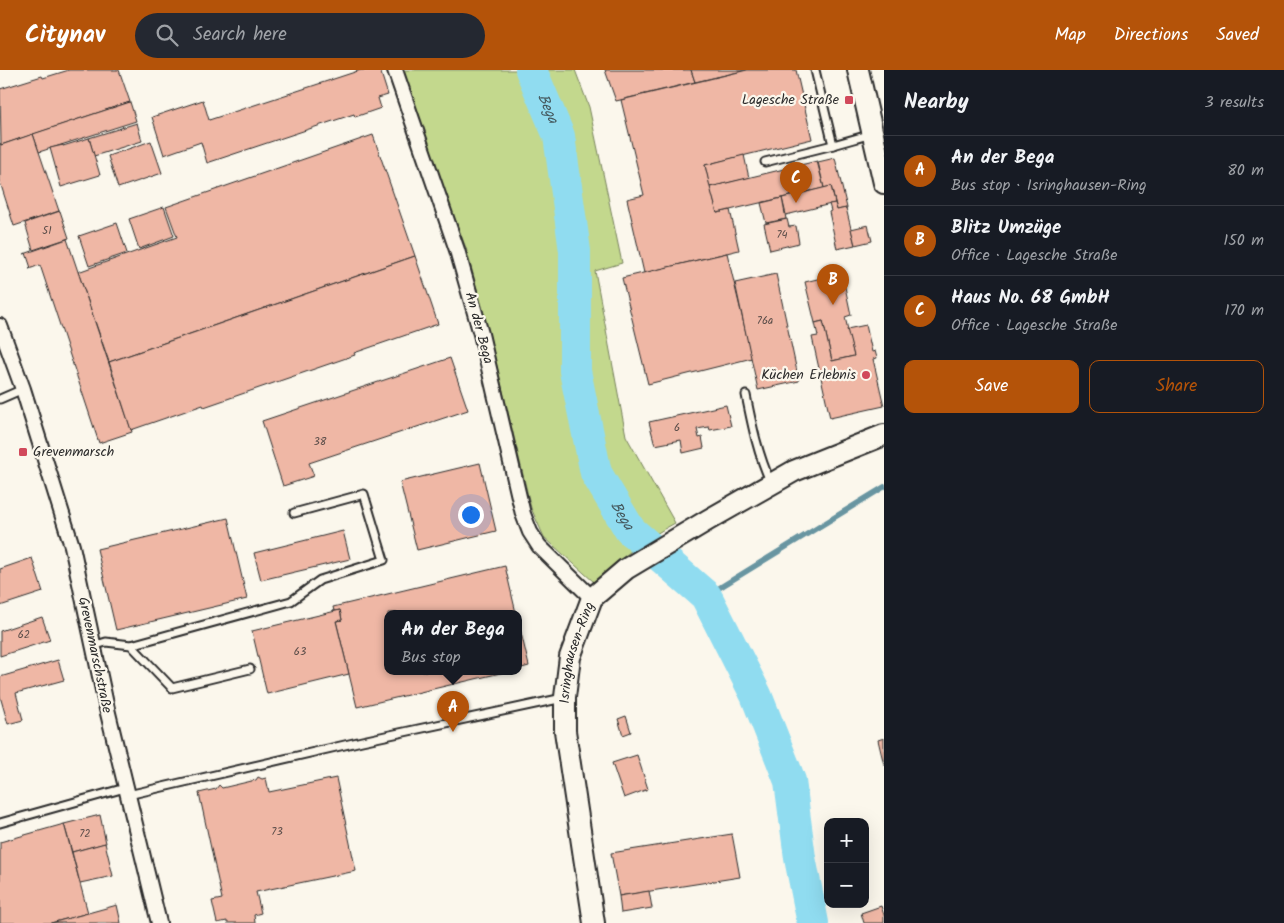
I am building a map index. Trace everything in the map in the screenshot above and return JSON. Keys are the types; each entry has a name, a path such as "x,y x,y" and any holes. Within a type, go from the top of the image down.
{"street":[{"name":"An der Bega","path":"395,70 457,250 482,334 522,514 539,546 592,598"},
{"path":"858,70 883,178"},
{"name":"Grevenmarschstraße","path":"0,326 23,390 72,546 126,792 158,923"},
{"name":"Isringhausen-Ring","path":"594,923 565,732 565,697 570,657 592,598 626,569 794,471 884,435"}],"lane":[{"path":"815,70 833,145"},
{"path":"765,162 872,133"},
{"path":"0,399 23,390"},
{"path":"746,395 761,458 771,484"},
{"path":"93,646 106,642 131,645 290,601 320,580 384,560 364,494 294,513"},
{"path":"131,645 172,688 250,669"},
{"path":"0,823 126,792 565,697"}],"green space":[{"path":"403,70 575,70 589,107 622,263 595,271 626,436 675,523 633,550 594,582 544,537 531,508 489,333 466,248 438,176"}],"building":[{"path":"69,70 119,70 130,102 1,145 0,89"},
{"path":"361,70 380,70 388,95 378,98 381,108 355,117 354,114 207,163 201,142 164,155 152,117 203,100 209,120"},
{"path":"605,70 691,70 695,82 616,101"},
{"path":"691,70 747,70 695,82"},
{"path":"747,70 796,70 812,139 705,165 717,213 730,210 739,250 644,273 627,199 644,195 621,100"},
{"path":"130,102 136,121 39,152 33,134"},
{"path":"137,123 142,141 94,156 89,138"},
{"path":"33,134 59,211 14,226 0,182 0,143 1,145"},
{"path":"373,135 415,256 109,362 78,272 177,237 166,207"},
{"path":"89,138 100,175 61,187 50,148"},
{"path":"151,141 162,173 118,188 108,156"},
{"path":"744,155 749,178 710,187 705,165"},
{"path":"835,158 847,208 837,210 831,186 824,188 818,162"},
{"path":"817,161 824,188 717,213 710,187"},
{"path":"831,186 835,203 786,215 782,198"},
{"path":"782,198 786,219 766,223 761,203"},
{"path":"835,203 837,210 846,208 855,245 837,249 829,212 831,211 829,204"},
{"path":"164,207 174,236 139,249 129,219"},
{"path":"60,211 69,238 33,250 25,223"},
{"path":"787,219 789,227 796,226 799,243 770,250 764,224"},
{"path":"117,223 127,253 89,266 79,236"},
{"path":"868,225 872,241 855,245 851,229"},
{"path":"67,239 132,432 99,443 40,265 29,269 31,268 26,253"},
{"path":"727,253 752,358 648,384 622,278"},
{"path":"415,256 438,324 354,353 355,355 131,430 109,362"},
{"path":"842,273 851,315 845,317 854,356 832,361 823,321 815,323 805,282"},
{"path":"776,274 799,381 758,390 735,283"},
{"path":"823,321 832,361 854,356 847,329 866,325 872,352 875,351 877,358 873,359 884,406 830,418 812,337 818,336 815,323"},
{"path":"450,358 468,410 309,463 314,476 283,486 262,421"},
{"path":"726,405 731,426 710,430 709,427 697,429 699,438 702,437 704,448 683,453 681,440 655,445 649,422"},
{"path":"480,463 496,531 417,550 400,482"},
{"path":"228,518 247,599 116,630 97,549"},
{"path":"343,531 350,559 261,580 254,553"},
{"path":"32,558 43,592 0,606 0,569"},
{"path":"505,566 515,610 384,610 384,675 492,675 357,707 336,621 342,620 340,610 334,611 333,607"},
{"path":"340,610 342,620 336,621 349,674 267,694 252,631"},
{"path":"42,617 50,640 0,656 0,631"},
{"path":"522,637 529,666 522,668"},
{"path":"58,660 64,680 16,693 23,720 8,724 0,696 0,677"},
{"path":"626,716 631,732 623,735 618,719"},
{"path":"884,738 884,765 878,740"},
{"path":"637,755 648,789 624,798 612,763"},
{"path":"258,777 266,778 269,792 336,778 356,871 256,892 261,913 254,915 255,923 227,923 227,921 217,923 212,901 222,899 199,793 216,789 219,785 222,788 256,780"},
{"path":"100,815 106,843 72,852 64,824"},
{"path":"64,824 88,913 51,923 0,923 0,842"},
{"path":"732,834 740,877 619,896 611,853"},
{"path":"105,843 113,876 80,883 72,852"},
{"path":"649,891 652,908 621,913 619,896"},
{"path":"117,905 121,923 51,923 88,913"},
{"path":"881,906 884,923 864,923 861,913"}],"waterway":[{"name":"Bega","path":"531,70 559,136 575,251 575,371 596,473 630,530 706,596 756,695 790,781 800,858 813,923"},
{"path":"706,596 884,487"}],"place":[{"name":"Lagesche Straße","path":"849,100"},
{"name":"Haus No. 68 GmbH","path":"796,203"},
{"name":"Blitz Umzüge","path":"833,305"},
{"name":"Küchen Erlebnis","path":"866,375"},
{"name":"Grevenmarsch","path":"23,452"},
{"name":"An der Bega","path":"453,732"}]}
